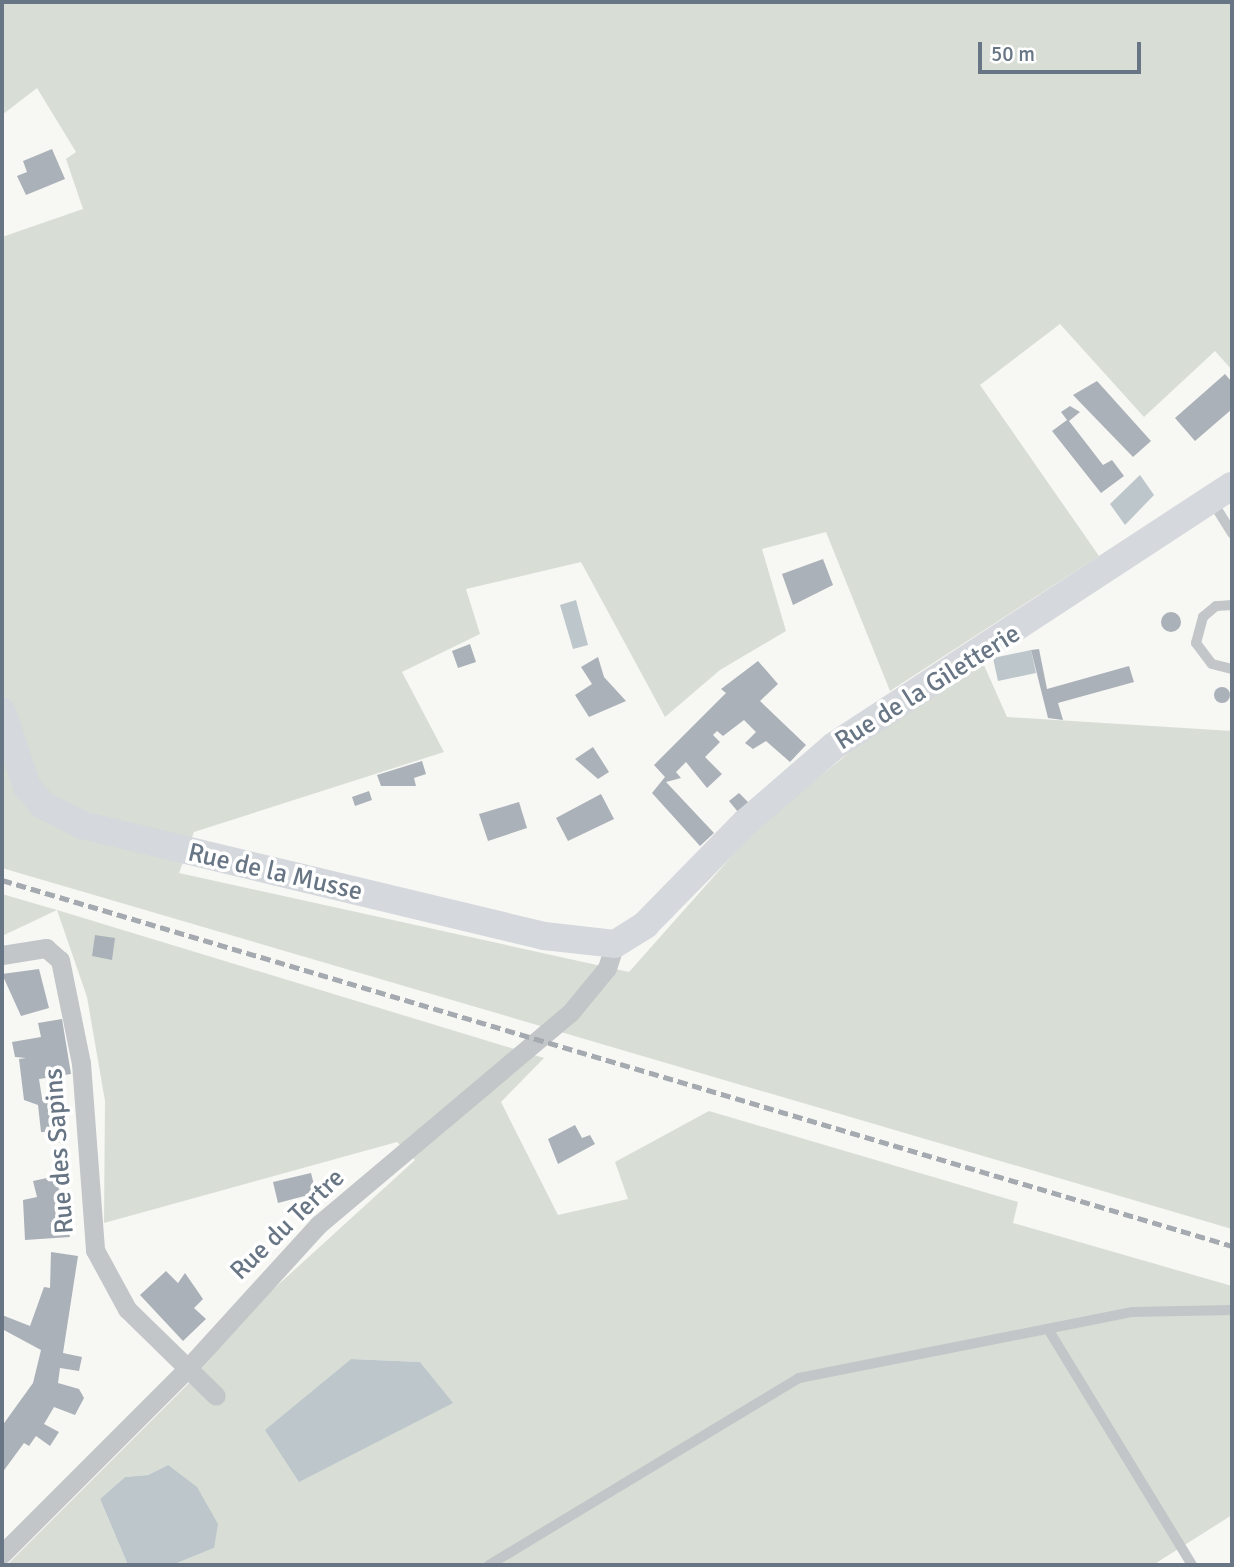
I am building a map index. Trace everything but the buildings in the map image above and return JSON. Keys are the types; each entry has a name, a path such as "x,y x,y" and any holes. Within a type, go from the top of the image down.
{"street":[{"name":"Rue de la Giletterie","path":"615,944 645,925 746,822 834,746 1222,494"},
{"name":"Rue de la Musse","path":"2,711 27,788 43,805 82,825 544,936 615,944"},
{"name":"Rue du Tertre","path":"2,1554 187,1369 318,1225 503,1074 570,1013 607,968 615,944"},
{"name":"Rue des Sapins","path":"2,955 46,948 60,960 81,1063 96,1250 127,1309 216,1396"}],"lane":[{"path":"1222,494 1232,533"},
{"path":"1232,605 1216,606 1203,617 1196,643 1212,664 1232,669"},
{"path":"489,1565 799,1378 1048,1329 1174,1308 1232,1310"},
{"path":"1048,1329 1192,1565"}],"shaded area":[{"path":"2,2 1232,2 1232,370 1215,351 1144,417 1060,324 980,385 1099,556 890,691 826,532 762,549 786,631 720,670 665,717 581,562 466,589 480,634 402,672 444,752 194,832 179,873 629,972 756,829 862,742 983,663 1007,717 1232,731 1232,1229 2,868 2,237 83,209 66,159 76,152 37,88 2,115"},
{"path":"1140,475 1154,495 1125,525 1110,504"},
{"path":"576,600 588,645 573,649 560,605"},
{"path":"1031,650 1036,673 998,681 993,658"},
{"path":"2,894 57,910 2,936"},
{"path":"57,910 544,1058 501,1102 558,1215 628,1199 615,1162 709,1111 1018,1202 1013,1223 1232,1286 1232,1515 1153,1565 172,1565 214,1548 168,1465 148,1475 125,1477 100,1499 128,1565 7,1565 191,1381 257,1304 415,1160 397,1142 104,1223 105,1101 87,997","holes":["351,1359 420,1362 452,1403 265,1431"]},
{"path":"351,1359 420,1362 453,1403 299,1482 265,1430"},
{"path":"168,1465 197,1487 218,1524 214,1548 172,1565 128,1565 100,1499 125,1477 148,1475"}],"railway":[{"path":"2,880 1232,1246"}]}
